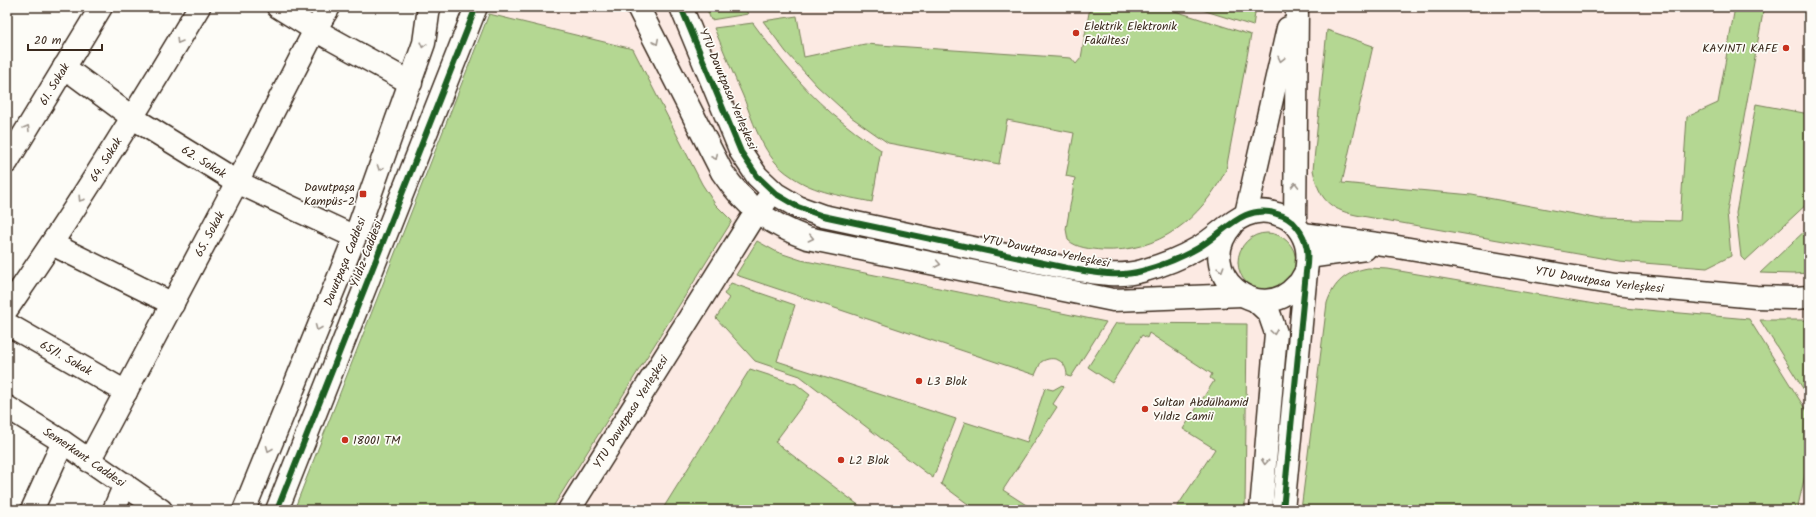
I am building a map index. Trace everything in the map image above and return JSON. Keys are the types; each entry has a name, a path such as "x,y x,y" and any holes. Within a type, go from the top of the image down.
{"street":[{"name":"61. Sokak","path":"7,162 100,7"},
{"name":"64. Sokak","path":"7,309 52,244 133,118 199,7"},
{"path":"278,7 315,30 411,83"},
{"name":"65. Sokak","path":"89,461 238,182 328,7"},
{"name":"Davutpaşa Caddesi","path":"244,510 355,238 424,43 429,7"},
{"name":"Yıldız Caddesi","path":"277,510 476,7"},
{"path":"638,7 722,172 734,189 748,204 770,221 807,238 1113,300 1249,298 1271,300 1286,295 1298,285 1307,265"},
{"name":"YTU Davutpasa Yerleşkesi","path":"681,7 742,152 757,176 773,192 798,207 823,216 1067,268 1094,273 1115,274 1141,271 1198,248 1241,218 1259,211 1272,212 1285,216 1299,229 1615,284 1756,297 1809,297"},
{"path":"1261,510 1276,333 1269,313 1230,286 1222,274 1219,260 1220,245 1225,232 1241,218 1292,7"},
{"path":"1283,510 1307,265 1307,245 1299,229 1297,7"},
{"name":"62. Sokak","path":"64,67 133,118 238,182 355,238"},
{"name":"YTU Davutpasa Yerleşkesi","path":"569,510 757,211 773,192"},
{"path":"52,244 173,304"},
{"name":"YTU Davutpasa Yerleşkesi","path":"1307,265 1392,246"},
{"name":"65/1. Sokak","path":"7,324 126,392"},
{"name":"Semerkant Caddesi","path":"7,407 63,442 161,510"},
{"path":"32,510 63,442"},
{"path":"114,510 125,484"}],"shaded area":[{"path":"499,7 1809,7 1809,510 294,510 489,14"}],"green space":[{"path":"706,7 744,7 748,14 711,20"},
{"path":"1090,7 1162,7 1251,35 1226,170 1216,188 1191,218 1176,230 1160,239 1142,246 1123,249 1089,249 1075,245 1068,240 1066,229 1075,178 1066,176 1074,133 1007,120 999,164 888,143 851,117 817,86 786,52 763,21 797,16 804,57 865,44 1071,58 1076,64 1081,58"},
{"path":"1193,7 1256,7 1253,26"},
{"path":"1735,7 1764,7 1727,212 1731,256 1707,268 1618,261 1356,215 1332,206 1326,201 1318,188 1313,170 1327,30 1373,46 1342,183 1472,195 1600,219 1680,221 1687,117 1718,103"},
{"path":"489,14 633,49 702,184 715,204 732,221 551,510 294,510"},
{"path":"753,23 774,51 807,90 832,114 881,150 872,202 840,196 800,182 782,169 767,151 756,129 714,28"},
{"path":"1756,104 1809,114 1809,202 1745,261 1741,257 1736,213"},
{"path":"1809,227 1809,273 1760,273"},
{"path":"1267,233 1283,238 1291,246 1296,262 1291,278 1283,286 1267,291 1251,286 1243,278 1238,262 1243,246 1251,238"},
{"path":"757,241 777,252 801,260 1106,322 1071,377 1067,376 1065,366 1059,360 1055,359 1041,362 1035,375 736,275"},
{"path":"1368,268 1388,269 1612,307 1749,319 1809,415 1809,458 1797,510 1301,510 1327,303 1333,289 1342,279 1353,272"},
{"path":"731,283 795,305 777,361 956,419 933,478 800,376 755,361 716,318 729,298 724,294"},
{"path":"1760,320 1809,320 1809,398"},
{"path":"1116,323 1247,324 1245,510 1175,510 1215,449 1183,429 1214,381 1210,378 1212,374 1149,333 1147,338 1142,335 1112,383 1088,367"},
{"path":"750,369 796,384 810,395 775,442 865,510 662,510"},
{"path":"1062,385 1064,387 1053,404 1057,407 1003,490 1034,510 976,510 941,484 965,422 1027,442 1045,388 1053,390"}],"cycle path":[{"path":"277,510 476,7"},
{"path":"681,7 741,152 757,176 776,194 798,207 823,216 1067,268 1095,273 1114,274 1142,271 1178,258 1207,242 1234,221 1254,212 1265,211 1291,220 1301,232 1307,248 1307,259 1283,510"}],"place":[{"name":"Elektrik Elektronik Fakültesi","path":"1076,33"},
{"name":"KAYINTI KAFE","path":"1786,48"},
{"name":"Davutpaşa Kampüs-2","path":"363,194"},
{"name":"L3 Blok","path":"919,381"},
{"name":"Sultan Abdülhamid Yıldız Camii","path":"1145,409"},
{"name":"18001 TM","path":"345,440"},
{"name":"L2 Blok","path":"841,460"}]}
